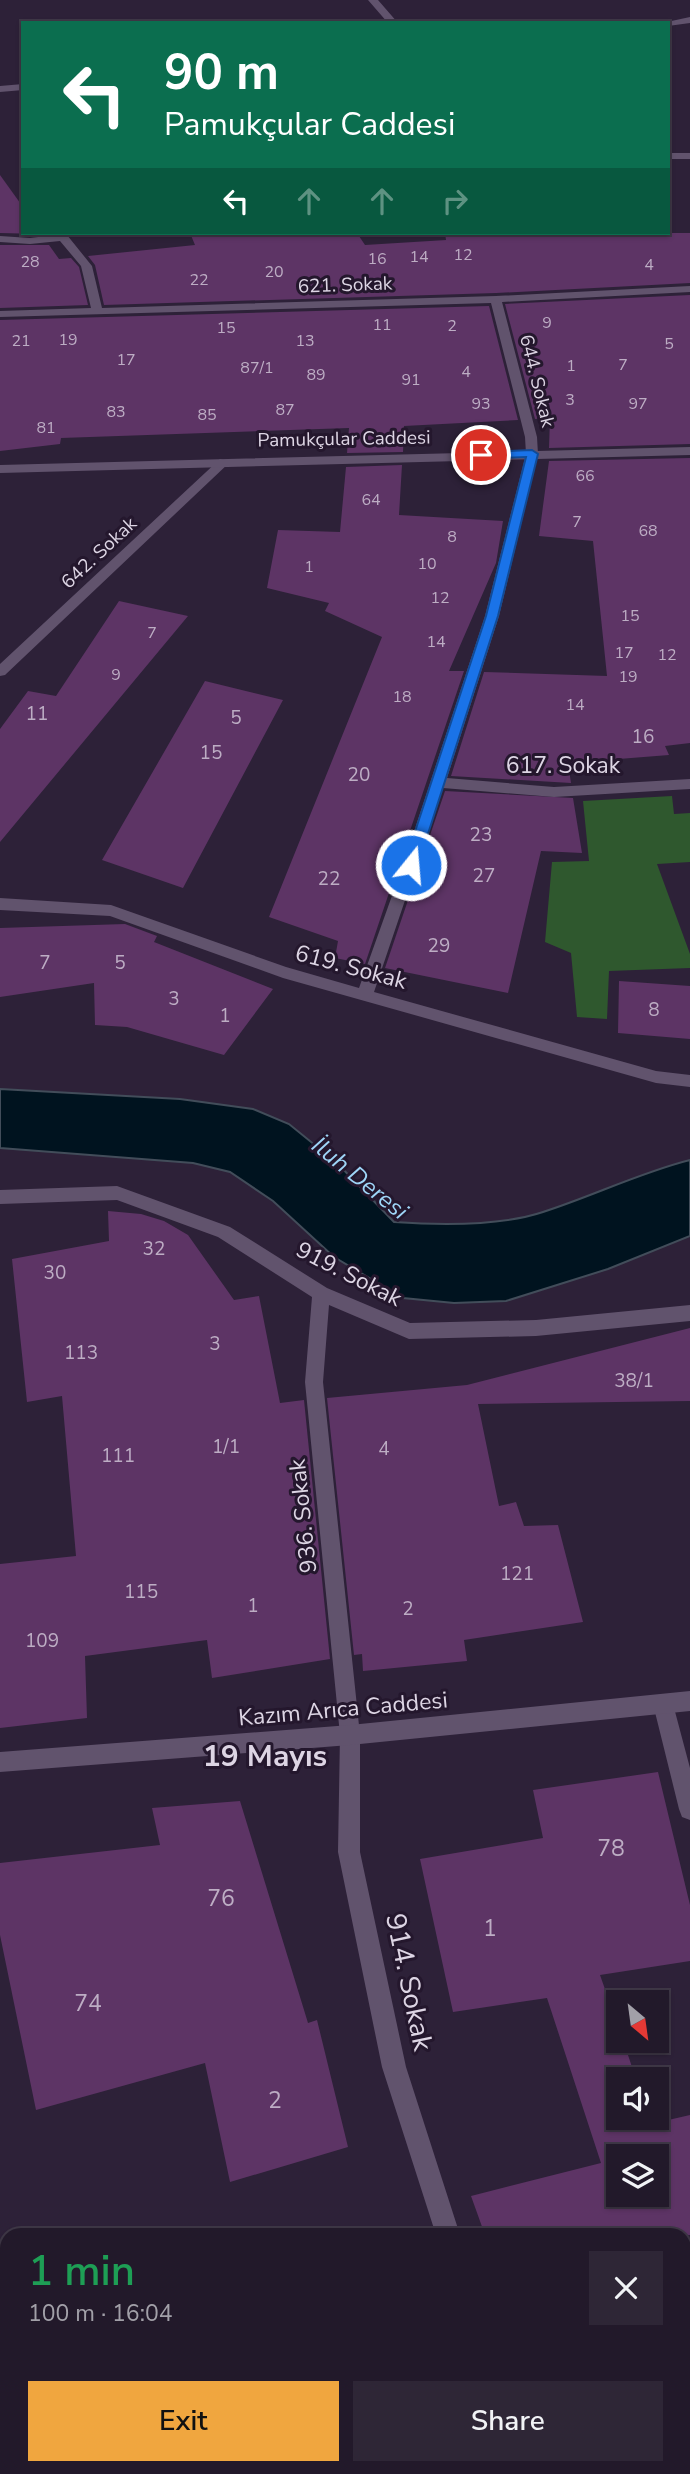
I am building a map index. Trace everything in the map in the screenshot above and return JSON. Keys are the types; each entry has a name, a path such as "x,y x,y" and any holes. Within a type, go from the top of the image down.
{"street":[{"path":"373,0 391,21"},
{"path":"670,23 690,20"},
{"path":"0,89 21,87"},
{"path":"670,156 690,156"},
{"path":"0,239 30,241 66,235 86,266 97,310"},
{"name":"621. Sokak","path":"0,314 496,299 690,289"},
{"name":"644. Sokak","path":"365,994 411,865 492,616 532,454 531,437 496,299"},
{"name":"Pamukçular Caddesi","path":"0,469 690,451"},
{"name":"642. Sokak","path":"0,672 224,462"},
{"name":"617. Sokak","path":"436,782 554,792 690,785"},
{"name":"619. Sokak","path":"0,904 111,911 283,972 656,1077 690,1081"},
{"name":"919. Sokak","path":"0,1197 117,1193 224,1232 321,1293 409,1331 536,1328 690,1313"},
{"name":"936. Sokak","path":"321,1293 314,1382 350,1735"},
{"name":"Kazım Arıca Caddesi","path":"0,1762 350,1735 690,1701"},
{"path":"663,1704 690,1809"},
{"name":"914. Sokak","path":"350,1735 349,1852 394,2067 446,2228"}],"green space":[{"path":"672,796 674,814 690,813 690,862 657,864 690,954 690,968 609,971 607,1019 577,1017 571,953 545,942 552,862 589,861 583,801"}],"water":[{"path":"0,1089 180,1099 253,1109 289,1124 337,1163 394,1222 469,1223 526,1217 690,1160 690,1236 608,1269 506,1301 454,1303 403,1298 334,1257 273,1201 230,1172 193,1163 0,1148"}],"building":[{"path":"0,175 21,204 21,234 0,233"},
{"path":"690,233 690,283 496,293 104,305 95,265 88,256 195,245 191,235 358,235 365,245 446,240 445,235"},
{"path":"0,245 49,245 59,259 71,258 79,267 88,305 0,308"},
{"path":"690,295 690,444 549,448 550,418 535,419 505,304"},
{"path":"489,306 518,420 404,426 403,452 347,453 349,428 61,438 60,444 0,451 0,320"},
{"path":"690,458 690,743 665,746 669,755 568,763 571,783 451,776 484,672 607,676 593,541 539,536 549,461"},
{"path":"402,465 399,515 503,521 496,563 449,671 464,671 365,964 335,958 338,941 269,917 382,637 325,611 329,603 267,588 278,530 340,532 346,467"},
{"path":"119,601 188,616 0,842 0,729 28,691 56,696"},
{"path":"205,681 283,700 183,888 102,860"},
{"path":"445,791 573,798 582,853 541,851 508,993 385,968"},
{"path":"125,924 157,936 154,942 273,989 224,1055 127,1027 95,1025 94,983 0,997 0,928"},
{"path":"619,981 690,986 690,1039 618,1033"},
{"path":"108,1211 141,1214 164,1221 188,1235 234,1300 259,1296 280,1403 304,1400 330,1659 212,1678 207,1640 85,1656 87,1718 0,1728 0,1564 76,1556 62,1396 27,1402 12,1259 109,1241"},
{"path":"690,1328 690,1401 478,1404 499,1506 516,1502 524,1526 558,1525 583,1622 464,1640 467,1661 363,1671 362,1654 354,1655 327,1398 467,1385"},
{"path":"658,1772 690,1905 690,1961 600,1975 606,1992 606,2053 627,2053 632,2067 606,2067 606,2130 669,2130 669,2120 690,2115 690,2228 482,2228 471,2196 601,2163 547,1998 453,2012 420,1859 543,1838 533,1790"},
{"path":"240,1801 308,2023 317,2020 348,2147 230,2182 205,2063 36,2110 0,1935 0,1863 160,1845 152,1808"}],"district":[{"name":"19 Mayıs","path":"265,1756"}],"route":[{"path":"411,865 492,616 532,454 481,455"}],"water label":[{"name":"İluh Deresi","path":"360,1178"}]}
